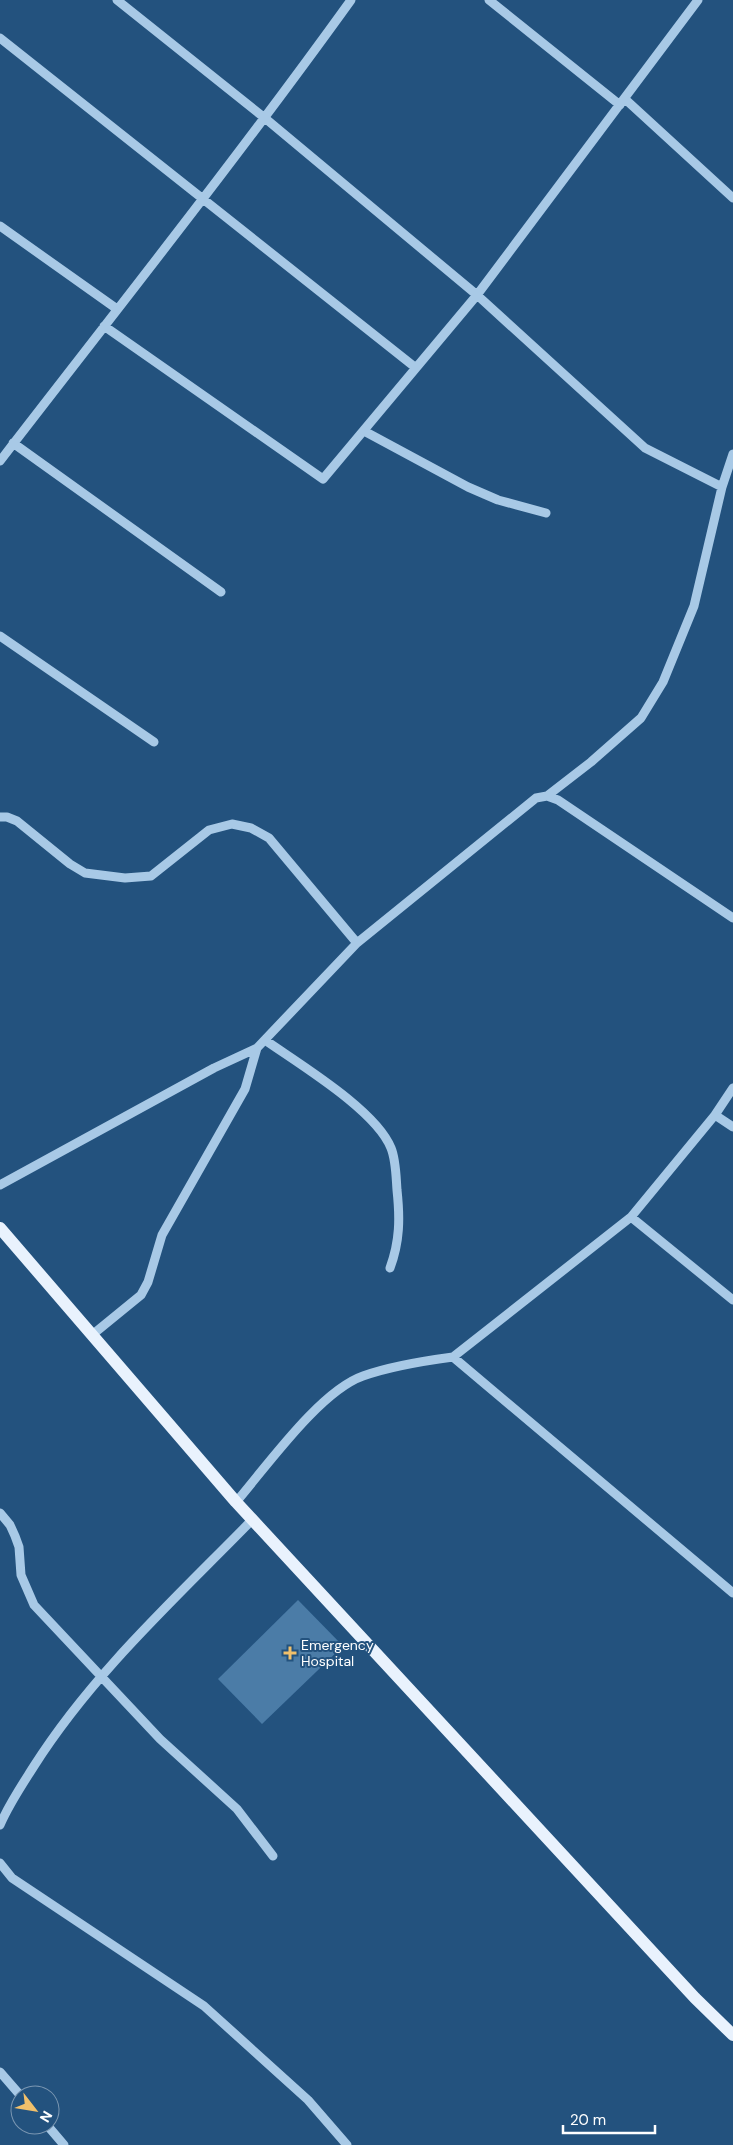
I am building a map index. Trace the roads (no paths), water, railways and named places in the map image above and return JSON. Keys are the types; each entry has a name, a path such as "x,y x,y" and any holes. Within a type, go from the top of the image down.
{"main road":[{"path":"0,1228 236,1502 695,1998 733,2035"}],"street":[{"path":"117,0 266,119 477,296 645,448 722,487"},
{"path":"0,460 266,119 351,0"},
{"path":"489,0 623,102 733,198"},
{"path":"104,326 323,480 477,296 698,0"},
{"path":"0,38 203,201 416,368"},
{"path":"0,226 116,310"},
{"path":"364,431 468,488 498,500 546,513"},
{"path":"13,443 221,592"},
{"path":"0,1184 214,1068 257,1048 357,943 536,798 547,796 591,762 641,718 663,682 694,606 722,487 733,454"},
{"path":"0,636 154,742"},
{"path":"547,796 558,800 733,918"},
{"path":"0,817 7,817 17,821 70,864 85,873 125,878 150,876 209,830 232,824 251,828 268,838 357,943"},
{"path":"265,1040 360,1108 385,1136 392,1149 400,1218 397,1248 390,1268"},
{"path":"92,1334 141,1295 148,1282 162,1235 245,1090 257,1048"},
{"path":"236,1502 326,1398 361,1376 423,1361 453,1357 631,1217 715,1115 733,1088"},
{"path":"715,1115 733,1127"},
{"path":"631,1217 733,1300"},
{"path":"453,1357 733,1593"},
{"path":"0,1514 10,1525 19,1547 21,1575 34,1605 99,1677 160,1739 237,1809 273,1856"},
{"path":"0,1825 7,1809 60,1725 99,1677 253,1519"},
{"path":"0,1863 12,1878 204,2006 308,2100 347,2145"},
{"path":"0,2072 11,2085"},
{"path":"56,2135 64,2145"}],"place":[{"name":"Emergency Hospital","path":"290,1653"}]}
